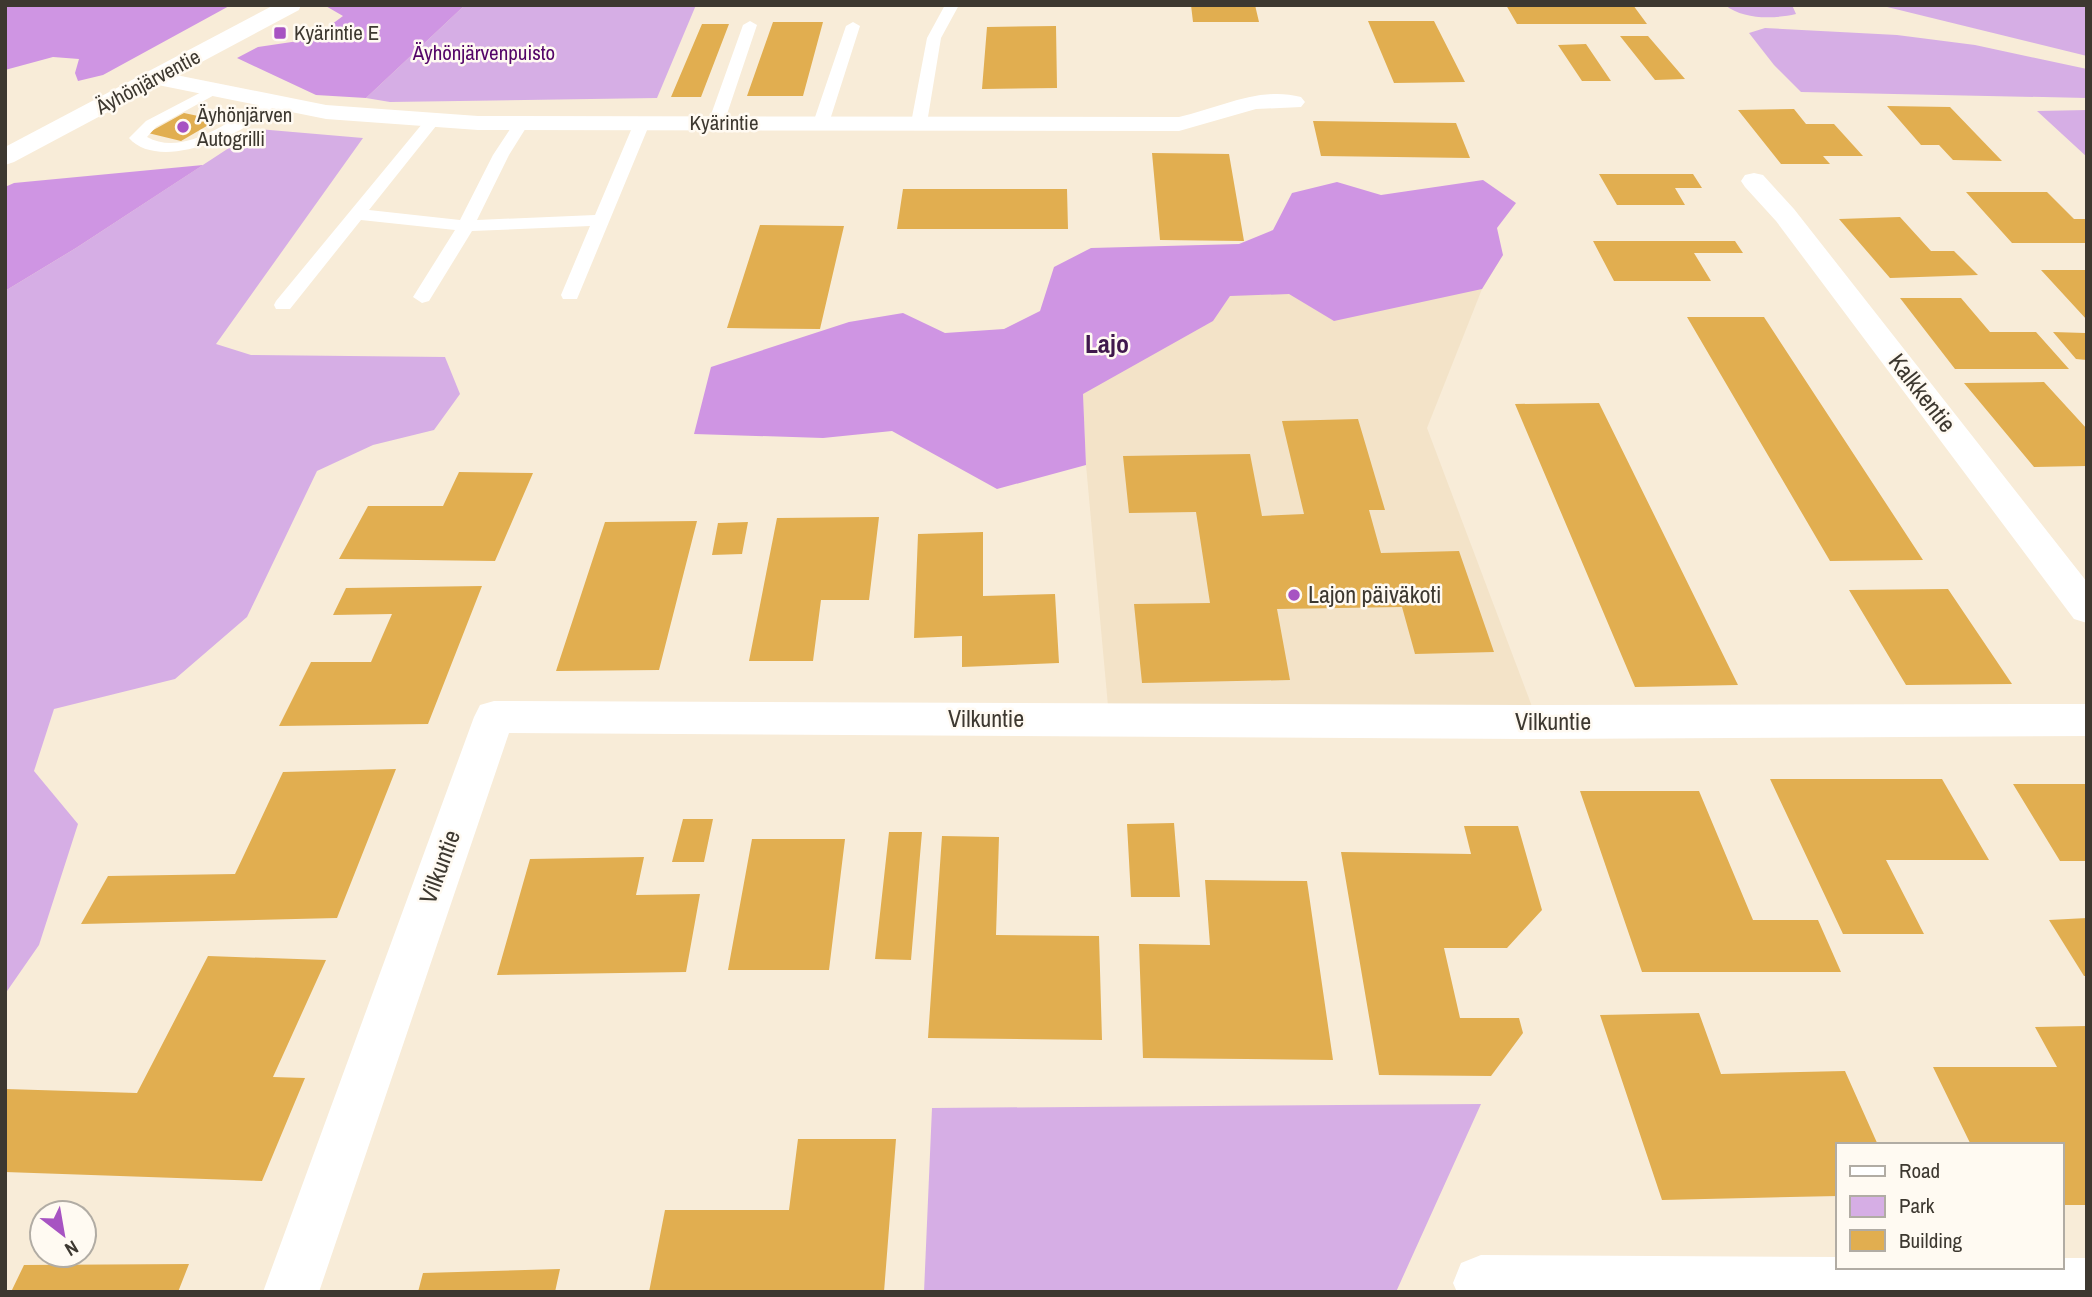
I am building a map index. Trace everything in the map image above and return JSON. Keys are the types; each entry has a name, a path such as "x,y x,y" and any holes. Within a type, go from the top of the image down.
{"street":[{"name":"Äyhönjärventie","path":"5,157 291,5"},
{"name":"Kyärintie","path":"156,78 269,103 326,112 432,121 520,123 1179,124 1254,102 1293,102"},
{"name":"Kalkkentie","path":"1754,181 1793,225 2087,609"},
{"name":"Vilkuntie","path":"291,1292 494,717 1518,722 2087,719"},
{"path":"1481,1283 2087,1286"}],"lane":[{"path":"919,123 934,38 952,5"},
{"path":"716,123 750,25"},
{"path":"821,123 852,26"},
{"path":"213,90 151,124 137,138 145,145 164,148 191,144 220,133 269,103"},
{"path":"283,305 432,121"},
{"path":"422,297 466,226 520,123"},
{"path":"570,295 642,123"},
{"path":"356,214 466,226 601,220"}],"shaded area":[{"path":"5,5 231,5 103,75 78,81 75,73 79,59 53,57 5,70"},
{"path":"324,5 465,5 366,98 316,95 237,58 258,47 312,39 343,16"},
{"path":"203,165 5,291 5,187 14,183"},
{"path":"1483,180 1516,203 1497,228 1503,255 1482,289 1334,321 1289,294 1230,296 1213,321 1083,394 1086,465 997,489 892,431 823,438 694,434 711,367 849,322 903,313 945,333 1004,329 1040,311 1054,267 1091,248 1239,244 1273,230 1292,193 1337,182 1381,195"},
{"name":"Lajon päiväkoti","path":"1503,255 1482,289 1427,428 1539,725 1110,728 1086,465 1083,394 1084,281"}],"green space":[{"name":"Äyhönjärvenpuisto","path":"465,5 696,5 657,98 390,102 366,98"},
{"path":"1725,5 1792,5 1796,14 1778,17 1750,16"},
{"path":"1879,5 2087,5 2087,56"},
{"path":"1765,28 1897,35 1975,45 2087,69 2087,98 1801,92 1774,65 1749,33"},
{"path":"2087,110 2087,157 2037,111"},
{"path":"258,129 363,138 216,344 251,355 445,357 460,394 434,430 373,445 317,471 247,617 175,679 54,709 34,771 78,824 39,945 5,994 5,291"},
{"path":"1481,1104 1396,1292 924,1292 932,1108"}],"building":[{"path":"1191,5 1255,5 1259,22 1193,22"},
{"path":"1506,5 1633,5 1647,24 1517,24"},
{"path":"1368,21 1434,21 1465,82 1394,83"},
{"path":"773,22 823,22 803,96 747,96"},
{"path":"702,24 729,24 701,97 671,97"},
{"path":"1056,26 1057,88 982,89 987,27"},
{"path":"1620,36 1648,36 1685,79 1655,80"},
{"path":"1586,44 1611,81 1582,81 1558,45"},
{"path":"1887,106 1950,107 2002,161 1953,160 1939,145 1921,145"},
{"path":"1794,109 1806,124 1834,124 1863,156 1823,156 1830,164 1781,164 1738,110"},
{"name":"Äyhönjärven Autogrilli","path":"184,113 217,120 181,141 148,133"},
{"path":"1313,121 1456,123 1470,158 1321,156"},
{"path":"1152,153 1229,154 1244,241 1160,240"},
{"path":"1599,174 1693,174 1702,188 1675,188 1685,205 1617,205"},
{"path":"903,189 1067,189 1068,229 897,229"},
{"path":"1966,192 2047,192 2074,219 2087,219 2087,243 2012,243"},
{"path":"1900,217 1931,251 1954,251 1978,275 1890,278 1839,219"},
{"path":"760,225 844,226 820,329 727,328"},
{"path":"1593,241 1735,241 1743,253 1694,253 1711,281 1614,281"},
{"path":"2041,270 2087,270 2087,320"},
{"path":"1900,298 1961,298 1990,332 2036,332 2069,369 1955,369"},
{"path":"1687,317 1764,317 1923,560 1830,561"},
{"path":"2053,332 2085,333 2087,360 2076,359"},
{"path":"2044,382 2087,429 2087,466 2034,467 1964,383"},
{"path":"1599,403 1738,685 1635,687 1515,404"},
{"path":"1358,419 1385,510 1369,510 1381,553 1459,551 1494,652 1415,654 1402,607 1277,609 1290,680 1142,683 1134,604 1210,603 1196,512 1129,513 1123,456 1250,454 1262,516 1304,514 1282,421"},
{"path":"459,472 533,473 495,561 339,559 368,506 443,506"},
{"path":"879,517 869,600 821,600 813,661 749,661 777,518"},
{"path":"697,521 659,670 556,671 605,522"},
{"path":"748,522 742,554 712,555 718,523"},
{"path":"983,532 983,596 1055,594 1059,663 962,667 962,636 914,638 918,534"},
{"path":"482,586 428,724 279,726 311,662 371,662 392,614 333,615 346,588"},
{"path":"1948,589 2012,684 1906,685 1849,590"},
{"path":"396,769 337,918 81,924 108,876 235,874 283,772"},
{"path":"1770,779 1942,779 1989,860 1886,860 1924,934 1843,934"},
{"path":"2013,784 2087,784 2087,861 2060,861"},
{"path":"1580,791 1699,791 1753,920 1818,920 1841,972 1642,972"},
{"path":"683,819 713,819 704,862 672,862"},
{"path":"1174,823 1180,897 1131,897 1127,824"},
{"path":"1464,826 1518,826 1542,910 1507,948 1444,948 1460,1018 1519,1018 1523,1033 1491,1076 1379,1075 1341,852 1471,854"},
{"path":"889,832 922,832 911,960 875,959"},
{"path":"942,836 999,837 996,935 1099,936 1102,1040 928,1038"},
{"path":"752,839 845,839 829,970 728,970"},
{"path":"644,857 636,895 700,894 686,972 497,975 530,859"},
{"path":"1205,880 1307,881 1333,1060 1143,1058 1139,944 1210,945"},
{"path":"2087,918 2087,976 2084,976 2049,920"},
{"path":"208,956 326,960 273,1077 305,1078 262,1181 5,1172 5,1089 137,1093"},
{"path":"1699,1013 1721,1074 1845,1071 1877,1143 1836,1143 1836,1196 1662,1200 1600,1015"},
{"path":"2087,1026 2087,1205 2064,1205 2064,1143 1970,1143 1933,1067 2057,1067 2035,1027"},
{"path":"798,1139 896,1139 884,1292 649,1292 665,1210 789,1210"},
{"path":"189,1264 178,1292 11,1292 24,1265 28,1265 28,1269 98,1269 98,1265"},
{"path":"560,1269 555,1292 418,1292 423,1273"}],"place":[{"name":"Kyärintie E","path":"280,33"},
{"name":"Äyhönjärven Autogrilli","path":"183,127"},
{"name":"Lajon päiväkoti","path":"1294,595"}],"district":[{"name":"Lajo","path":"1107,344"}]}
